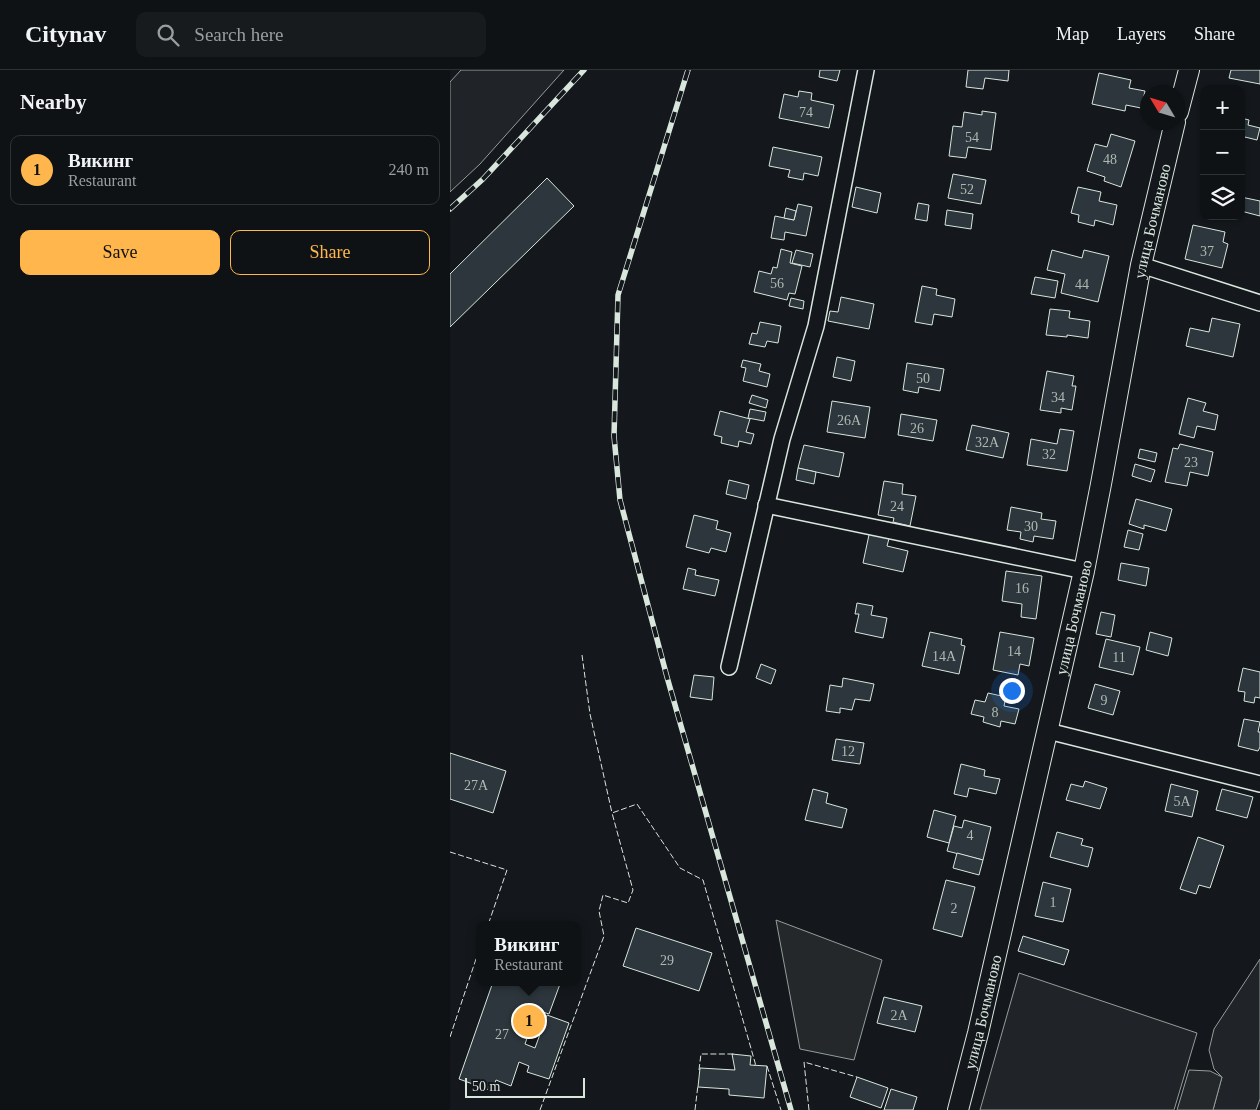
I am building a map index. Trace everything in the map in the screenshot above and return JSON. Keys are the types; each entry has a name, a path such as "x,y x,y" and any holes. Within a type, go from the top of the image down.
{"main road":[{"path":"1184,85 1188,70"},
{"name":"улица Бочманово","path":"958,1110 978,1033 1084,571 1141,265 1173,130"}],"street":[{"path":"729,667 782,439 816,326 866,70"},
{"path":"1141,265 1260,303"},
{"path":"766,505 1084,571"},
{"path":"1048,731 1260,784"}],"shaded area":[{"path":"461,70 564,70 480,164 450,192 450,82"},
{"path":"776,920 882,960 854,1060 800,1049"},
{"path":"1260,959 1260,1099 1256,1110 1213,1110 1222,1077 1214,1069 1209,1050 1214,1029"},
{"path":"1019,973 1197,1033 1174,1110 980,1110"},
{"path":"1189,1070 1210,1071 1222,1077 1213,1110 1177,1110"}],"building":[{"path":"820,70 840,70 837,81 819,77"},
{"path":"968,70 1009,70 1008,81 985,78 983,89 966,87"},
{"path":"1231,70 1260,70 1260,84 1229,78"},
{"path":"1099,73 1131,80 1129,88 1140,90 1140,108 1126,105 1125,111 1092,104"},
{"path":"799,91 812,93 811,100 834,105 829,128 779,118 784,94 798,97"},
{"path":"982,111 996,113 991,150 968,147 966,158 949,156 953,126 962,127 964,112 982,115"},
{"path":"1245,119 1249,120 1248,125 1260,128 1257,140 1245,137"},
{"path":"1111,134 1135,141 1121,187 1104,181 1105,177 1087,171 1095,144 1107,147"},
{"path":"773,147 822,157 818,176 804,173 803,180 788,177 790,170 769,166"},
{"path":"953,174 986,180 981,204 948,198"},
{"path":"547,178 574,206 450,327 450,274"},
{"path":"856,187 881,193 877,213 852,207"},
{"path":"1078,187 1101,192 1099,201 1117,205 1113,225 1095,220 1094,226 1078,222 1079,215 1071,213"},
{"path":"1245,198 1260,201 1260,216 1245,212"},
{"path":"918,203 929,205 927,221 915,219"},
{"path":"798,204 812,207 806,236 785,232 784,240 771,238 775,216 794,220"},
{"path":"786,208 796,211 794,220 784,218"},
{"path":"947,210 973,214 971,229 945,225"},
{"path":"1193,225 1225,232 1223,242 1228,244 1222,268 1185,259"},
{"path":"781,249 792,252 790,263 802,266 795,294 789,293 787,300 754,292 759,271 771,274 773,267 777,268"},
{"path":"796,250 813,254 810,267 792,263"},
{"path":"1052,250 1082,258 1084,250 1109,256 1098,302 1061,293 1065,274 1047,270"},
{"path":"1035,277 1058,281 1055,298 1031,294"},
{"path":"922,286 937,289 936,295 955,299 952,317 934,314 932,325 915,322"},
{"path":"841,297 874,304 869,329 828,321 830,311 838,312"},
{"path":"791,298 804,301 803,309 789,306"},
{"path":"1050,309 1070,311 1069,318 1090,321 1088,338 1046,335"},
{"path":"1212,318 1240,324 1233,357 1186,346 1190,328 1209,332"},
{"path":"760,322 781,326 778,343 767,341 765,347 749,344 752,333 757,334"},
{"path":"837,357 855,361 851,381 833,377"},
{"path":"743,360 761,364 759,371 770,374 767,387 743,381 746,368 741,367"},
{"path":"907,363 944,369 940,391 919,387 918,393 903,390"},
{"path":"1047,371 1074,376 1072,386 1076,386 1072,410 1061,408 1061,413 1040,410"},
{"path":"752,395 768,400 766,408 749,403"},
{"path":"1188,398 1206,403 1203,411 1218,415 1215,430 1197,426 1194,438 1179,434"},
{"path":"832,401 870,407 865,438 827,432"},
{"path":"750,409 766,412 764,421 748,418"},
{"path":"720,411 750,419 746,432 754,434 751,444 739,441 738,447 721,443 722,437 714,435"},
{"path":"901,414 937,420 933,441 898,435"},
{"path":"972,425 1009,433 1003,458 966,450"},
{"path":"1060,429 1074,431 1067,471 1027,465 1031,439 1057,444"},
{"path":"1180,444 1213,452 1208,476 1190,472 1187,486 1165,482 1173,448 1178,449"},
{"path":"804,445 844,453 839,477 798,468"},
{"path":"1140,449 1157,453 1155,462 1138,458"},
{"path":"1135,464 1155,470 1151,482 1132,476"},
{"path":"798,468 816,472 814,484 796,480"},
{"path":"729,480 749,485 746,499 726,494"},
{"path":"884,481 903,484 902,494 916,496 910,526 893,522 894,518 878,515"},
{"path":"1136,499 1172,509 1166,531 1144,525 1144,529 1129,524"},
{"path":"1011,507 1042,513 1041,519 1056,521 1053,539 1034,536 1033,542 1020,539 1021,532 1007,530"},
{"path":"694,515 718,521 716,529 731,533 726,552 711,548 709,553 686,547"},
{"path":"870,530 890,535 887,546 908,551 903,572 863,563"},
{"path":"1128,530 1143,534 1139,550 1124,547"},
{"path":"1121,563 1149,568 1146,586 1118,580"},
{"path":"688,568 696,570 695,575 719,580 715,596 683,589"},
{"path":"1006,571 1042,576 1036,619 1021,617 1022,604 1002,601"},
{"path":"857,603 873,606 871,615 887,618 883,638 855,632 859,614 855,614"},
{"path":"1101,612 1115,615 1111,637 1096,634"},
{"path":"930,632 962,639 961,645 965,646 959,674 922,666"},
{"path":"1000,632 1034,638 1029,666 1020,664 1018,675 993,670"},
{"path":"1150,632 1172,638 1168,656 1146,650"},
{"path":"1106,639 1140,647 1133,675 1099,667"},
{"path":"761,664 776,670 771,684 756,678"},
{"path":"1243,668 1260,672 1260,698 1255,697 1254,703 1244,701 1245,692 1238,691"},
{"path":"694,675 714,677 712,700 690,697"},
{"path":"843,678 874,684 870,701 855,699 852,710 840,708 840,713 826,711 830,685 842,687"},
{"path":"1095,684 1120,691 1113,715 1088,708"},
{"path":"988,693 1006,697 1004,706 1019,709 1015,724 1001,721 1000,727 983,722 984,717 971,714 975,700 985,702"},
{"path":"1244,719 1260,722 1258,732 1260,732 1260,747 1258,751 1238,746"},
{"path":"836,739 864,743 860,764 832,760"},
{"path":"450,753 506,771 493,813 450,799"},
{"path":"961,764 985,770 984,776 1000,779 996,794 969,788 967,797 954,794"},
{"path":"1085,781 1107,788 1100,809 1066,800 1071,784 1083,787"},
{"path":"1171,784 1198,791 1192,817 1165,811"},
{"path":"813,789 828,793 826,803 847,809 842,828 805,820"},
{"path":"1222,789 1253,797 1247,818 1216,810"},
{"path":"934,810 956,816 949,843 927,837"},
{"path":"964,820 991,827 983,860 947,851 954,826 962,828"},
{"path":"1057,832 1083,839 1081,845 1093,848 1088,867 1050,857"},
{"path":"1198,837 1224,846 1210,888 1199,885 1196,894 1180,889"},
{"path":"957,853 983,860 979,875 953,868"},
{"path":"946,880 975,887 962,937 933,929"},
{"path":"1043,882 1071,889 1063,922 1035,916"},
{"path":"636,928 712,953 699,991 623,966"},
{"path":"1023,936 1069,950 1064,965 1018,951"},
{"path":"492,986 559,986 549,1014 537,1010 525,1044 535,1048 547,1015 569,1023 549,1079 527,1072 529,1066 519,1062 511,1086 496,1080 492,1091 459,1079"},
{"path":"884,997 922,1006 915,1032 877,1023"},
{"path":"732,1054 751,1056 750,1065 767,1066 764,1098 729,1095 729,1089 698,1087 700,1068 735,1070"},
{"path":"857,1077 888,1088 881,1108 850,1097"},
{"path":"891,1089 917,1097 913,1110 884,1110"}],"railway":[{"path":"450,209 483,179 584,70"},
{"path":"688,70 618,295 614,436 620,500 667,677 791,1110"}],"fence":[{"path":"582,655 590,714 612,813"},
{"path":"540,1110 604,936 599,911 603,895 628,903 633,890 612,813 637,804 680,868 703,880 756,1066 754,1065"},
{"path":"450,852 507,870 489,921"},
{"path":"450,1037 476,959"},
{"path":"699,1070 701,1054 734,1054"},
{"path":"809,1110 804,1062 857,1077"},
{"path":"767,1066 781,1110"},
{"path":"695,1110 698,1085"}],"place":[{"name":"Викинг","path":"529,1021"}]}
